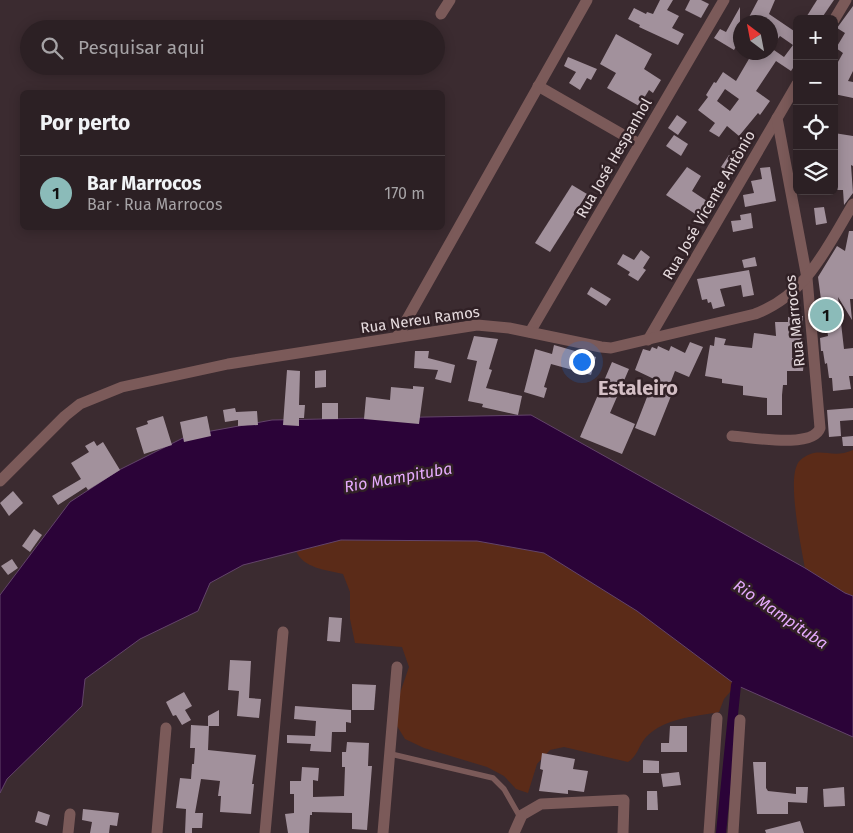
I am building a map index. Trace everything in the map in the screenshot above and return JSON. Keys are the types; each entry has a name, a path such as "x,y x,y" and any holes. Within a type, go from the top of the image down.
{"street":[{"path":"441,14 450,0"},
{"path":"397,337 587,0"},
{"name":"Rua José Hespanhol","path":"530,332 724,0"},
{"path":"837,15 846,0"},
{"path":"538,86 639,144"},
{"name":"Rua José Vicente Antônio","path":"648,340 793,91"},
{"name":"Rua Marrocos","path":"732,436 797,440 812,438 818,435 820,423 807,278 777,118"},
{"name":"Rua Nereu Ramos","path":"0,481 65,416 80,404 101,394 202,370 477,325 494,325 601,347 621,346 741,318 767,309 794,292 807,278 851,213"},
{"path":"265,833 283,632"},
{"path":"383,833 397,667"},
{"path":"708,833 717,718"},
{"path":"733,833 734,791 740,720"},
{"path":"158,833 166,728"},
{"path":"712,789 734,791"},
{"path":"514,833 520,818 527,810 541,804 624,800 623,833"},
{"path":"68,833 70,814"}],"lane":[{"path":"391,754 493,778 504,789 520,818"}],"shaded area":[{"path":"853,450 853,596 805,568 798,531 794,486 797,465 800,460 813,453 840,454"},
{"path":"341,540 477,541 544,553 637,611 736,685 724,699 719,712 680,719 662,726 646,737 634,757 628,762 564,747 550,750 537,764 528,793 516,789 504,776 487,767 424,748 405,739 397,726 400,693 409,667 402,647 355,643 350,619 350,592 343,574 309,565 299,557 296,551"}],"water":[{"name":"Rio Mampituba","path":"531,415 853,596 853,737 736,685 637,611 544,553 477,541 341,540 243,565 210,583 198,611 140,639 85,679 82,706 7,779 0,793 0,595 70,502 119,470 189,435 272,420"}],"building":[{"path":"660,0 673,0 667,10 679,16 672,28 684,34 678,45 639,27 640,25 628,19 634,8 646,14 647,12 653,14"},
{"path":"690,0 701,0 709,4 701,18 685,10"},
{"path":"758,0 775,0 769,14 770,15 750,15"},
{"path":"817,0 834,0 824,15 808,15"},
{"path":"853,6 853,71 848,81 853,82 853,98 838,95 838,62 843,53 838,49 838,45 845,33 838,27"},
{"path":"740,7 740,15 736,15"},
{"path":"733,20 733,49 714,38 720,29 726,32"},
{"path":"778,20 793,30 793,45 780,36 778,39"},
{"path":"616,34 652,54 644,69 661,80 653,93 649,90 639,106 607,88 616,73 600,64"},
{"path":"793,45 793,68 791,71 776,61 756,91 770,101 760,115 758,113 739,136 727,126 719,137 709,131 715,123 698,110 708,97 706,95 714,82 716,83 723,72 736,81 748,60 778,60 778,53 784,57","holes":["725,89 739,99 730,111 717,101"]},
{"path":"568,57 597,69 591,80 587,78 580,90 569,83 576,72 564,66"},
{"path":"677,115 687,122 678,135 668,128"},
{"path":"838,134 853,136 853,166 851,165 853,193 844,205 843,190 838,190"},
{"path":"674,135 688,144 681,156 666,146"},
{"path":"729,155 738,162 731,173 721,167"},
{"path":"687,167 701,176 692,191 710,203 700,217 666,195"},
{"path":"770,167 776,201 745,207 743,195 754,193 751,181 762,179 760,168"},
{"path":"572,185 587,194 550,252 535,243"},
{"path":"824,207 827,223 816,225 814,208"},
{"path":"751,213 753,228 733,232 731,221 741,220 740,215"},
{"path":"849,231 853,231 853,299 850,299 852,320 838,297 844,349 853,348 853,376 849,376 851,389 833,391 832,378 829,378 827,363 825,364 823,351 821,351 820,338 828,336 826,321 818,322 817,308 822,307 818,277 837,246 845,251"},
{"path":"641,250 650,257 643,268 646,270 638,281 628,275 630,272 617,264 623,254 634,260"},
{"path":"755,257 757,266 744,268 742,260"},
{"path":"749,270 754,295 743,297 741,285 720,289 725,306 713,309 711,302 708,303 707,299 702,300 697,279"},
{"path":"591,287 611,299 606,306 587,294"},
{"path":"803,316 801,342 792,342 792,358 804,358 803,371 787,371 787,385 783,385 782,415 767,415 767,398 743,395 743,386 722,383 722,379 705,376 710,345 714,346 715,337 726,339 724,345 752,348 754,333 776,336 775,322 788,322 788,317"},
{"path":"474,336 498,339 489,369 492,370 486,388 522,396 518,415 482,407 483,404 468,401 477,361 467,359"},
{"path":"690,342 703,347 689,377 675,371 668,389 673,391 655,436 635,428 654,379 635,370 643,349 650,351 652,347 657,349 658,346 669,351 671,346 685,353"},
{"path":"554,345 596,357 591,375 551,364 544,387 547,388 544,398 524,392 535,349 552,354"},
{"path":"415,351 429,351 428,358 455,365 451,383 435,379 438,370 414,368"},
{"path":"612,362 629,369 610,413 635,424 622,454 580,437"},
{"path":"287,370 300,371 299,405 305,405 304,418 299,418 299,426 283,425"},
{"path":"326,370 326,387 315,388 315,371"},
{"path":"413,386 424,387 419,424 364,419 366,397 390,400 391,387 413,389"},
{"path":"322,403 338,403 338,419 322,419"},
{"path":"235,408 236,412 257,411 258,425 238,426 238,420 225,422 223,410"},
{"path":"853,408 853,420 840,421 841,436 829,437 827,410"},
{"path":"163,416 172,445 144,454 136,428 148,424 147,421"},
{"path":"207,416 211,436 184,442 180,422"},
{"path":"853,436 853,446 843,446 842,437"},
{"path":"94,441 97,446 103,442 120,470 88,490 86,487 58,505 52,496 81,479 71,463 89,452 85,446"},
{"path":"13,491 23,503 9,516 0,503"},
{"path":"34,529 42,535 30,552 22,546"},
{"path":"12,559 18,568 8,575 1,566"},
{"path":"329,617 342,618 340,642 327,641"},
{"path":"230,660 251,661 249,698 261,699 259,718 237,716 239,691 228,690"},
{"path":"352,684 376,685 374,710 352,710"},
{"path":"184,692 192,706 185,710 191,720 182,725 176,715 173,716 166,702"},
{"path":"295,706 351,710 351,723 346,722 346,732 332,732 331,752 310,751 311,744 287,743 287,735 315,736 316,721 294,719"},
{"path":"219,710 219,726 209,726 208,750 256,755 252,784 254,784 251,814 220,812 221,796 218,796 220,781 201,779 195,813 203,813 202,828 192,828 192,833 185,833 186,809 176,808 180,778 191,779 192,764 194,764 195,748 190,748 191,725 208,726 208,716"},
{"path":"670,726 687,726 687,752 661,752 661,743 669,743"},
{"path":"347,742 369,743 368,766 372,766 367,830 352,829 352,813 312,812 312,815 310,815 309,833 288,833 285,814 294,813 294,794 290,794 290,781 301,781 302,767 319,768 318,781 313,780 313,797 344,796 345,767 342,767 342,752 346,752"},
{"path":"542,753 575,759 573,769 588,771 584,792 568,790 568,794 539,791 543,770 540,769"},
{"path":"643,760 659,761 659,773 643,773"},
{"path":"753,762 766,762 766,788 768,791 796,794 796,787 808,787 807,803 788,802 788,814 757,814"},
{"path":"679,772 681,785 663,787 661,774"},
{"path":"844,787 845,806 824,807 823,789"},
{"path":"647,791 657,791 658,810 647,810"},
{"path":"83,809 119,813 117,826 110,825 109,833 90,833 92,822 82,820"},
{"path":"38,811 50,815 47,826 35,822"},
{"path":"800,821 804,833 766,833 765,830"}],"waterway":[{"path":"721,833 736,685"}],"place":[{"name":"Bar Marrocos","path":"826,315"}],"district":[{"name":"Estaleiro","path":"638,388"}]}
